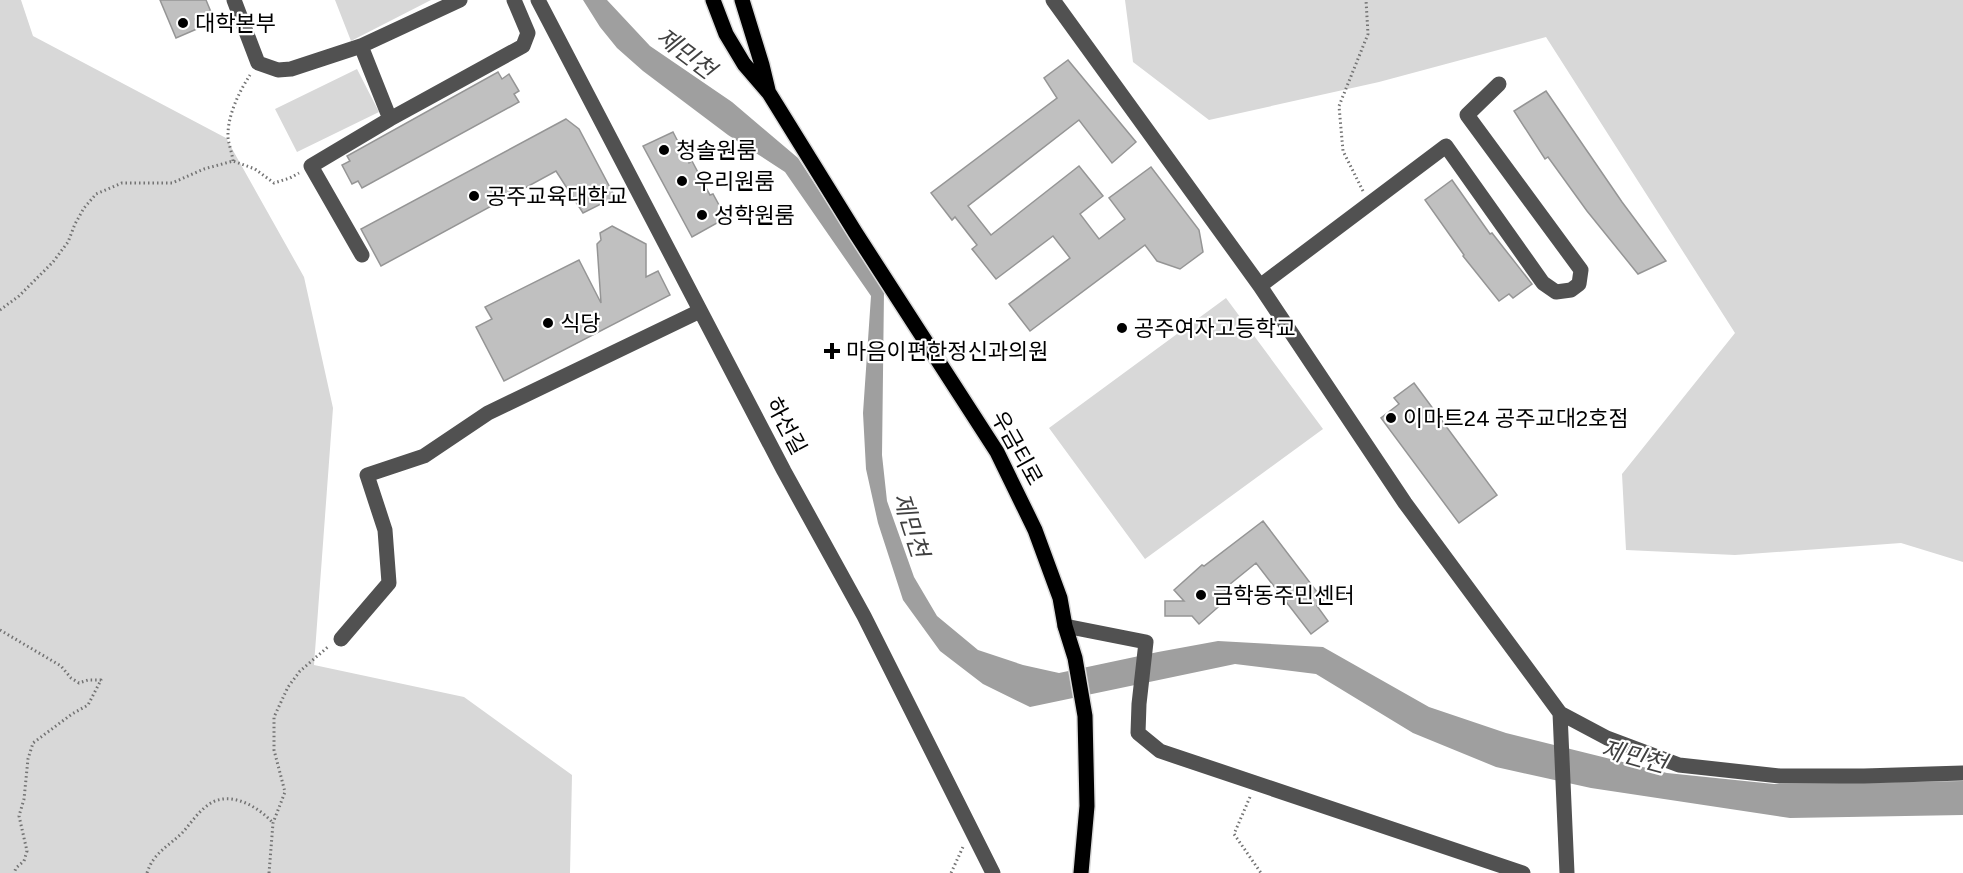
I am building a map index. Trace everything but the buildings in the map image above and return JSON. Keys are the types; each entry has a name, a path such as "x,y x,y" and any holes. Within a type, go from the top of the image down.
{"main road":[{"name":"우금티로","path":"713,0 726,34 744,64 769,93 855,232 997,452 1035,530 1060,598 1065,626 1075,658 1085,716 1087,806 1081,873"},
{"name":"우금티로","path":"742,0 769,93"}],"street":[{"path":"234,0 258,63 278,69 291,69 361,46 460,0"},
{"path":"362,255 311,166 390,119 524,46 528,33 514,0"},
{"name":"하선길","path":"538,0 784,471 864,616 993,873"},
{"path":"1053,0 1260,286 1405,503 1560,713 1607,738 1679,765 1780,776 1963,773"},
{"path":"361,46 390,119"},
{"path":"1260,286 1446,146 1543,283 1556,292 1571,290 1579,284 1581,270 1467,115 1499,84"},
{"path":"341,639 389,583 386,530 367,474 424,456 488,413 700,311"},
{"path":"1065,626 1146,642 1138,733 1160,751 1523,873"},
{"path":"1560,713 1567,873"}],"path":[{"path":"1366,0 1368,34 1339,106 1343,151 1361,183 1367,204"},
{"path":"234,161 228,137 230,120 241,89 258,63"},
{"path":"0,310 19,296 53,262 68,242 84,208 96,195 123,183 172,183 204,169 234,161 255,169 274,183 290,178 311,166"},
{"path":"0,630 61,666 71,678 79,683 101,680 88,705 33,743 28,759 24,799 19,816 27,851 24,861 14,873"},
{"path":"269,873 273,824 285,792 274,750 274,717 288,687 300,671 329,645 341,639"},
{"path":"1255,783 1234,834 1261,873"},
{"path":"147,873 150,862 209,803 222,798 253,805 273,824"},
{"path":"951,873 961,850 973,833"}],"shaded area":[{"path":"0,0 21,0 33,36 226,138 304,277 333,408 314,665 464,697 572,775 570,873 0,873"},
{"path":"335,0 431,0 351,41"},
{"name":"제민천","path":"583,0 607,0 650,46 732,102 798,158 884,291 882,455 887,501 914,577 937,616 978,650 1023,665 1059,673 1218,641 1323,647 1429,707 1506,733 1667,773 1774,784 1963,781 1963,815 1790,818 1591,788 1496,767 1413,733 1316,674 1235,664 1030,707 983,684 940,651 903,600 878,523 866,469 863,413 871,296 785,172 728,135 643,71 617,48"},
{"path":"1125,0 1963,0 1963,562 1901,543 1735,555 1626,550 1622,474 1735,333 1546,37 1379,82 1209,120 1133,62"},
{"path":"357,69 379,112 297,152 275,109"},
{"path":"1226,298 1323,429 1145,559 1049,428"}],"place":[{"name":"대학본부","path":"183,23"},
{"name":"청솔원룸","path":"664,150"},
{"name":"우리원룸","path":"682,181"},
{"name":"공주교육대학교","path":"474,196"},
{"name":"성학원룸","path":"702,215"},
{"name":"식당","path":"548,323"},
{"name":"공주여자고등학교","path":"1122,328"},
{"name":"마음이편한정신과의원","path":"832,351"},
{"name":"이마트24 공주교대2호점","path":"1391,418"},
{"name":"금학동주민센터","path":"1201,595"}]}
